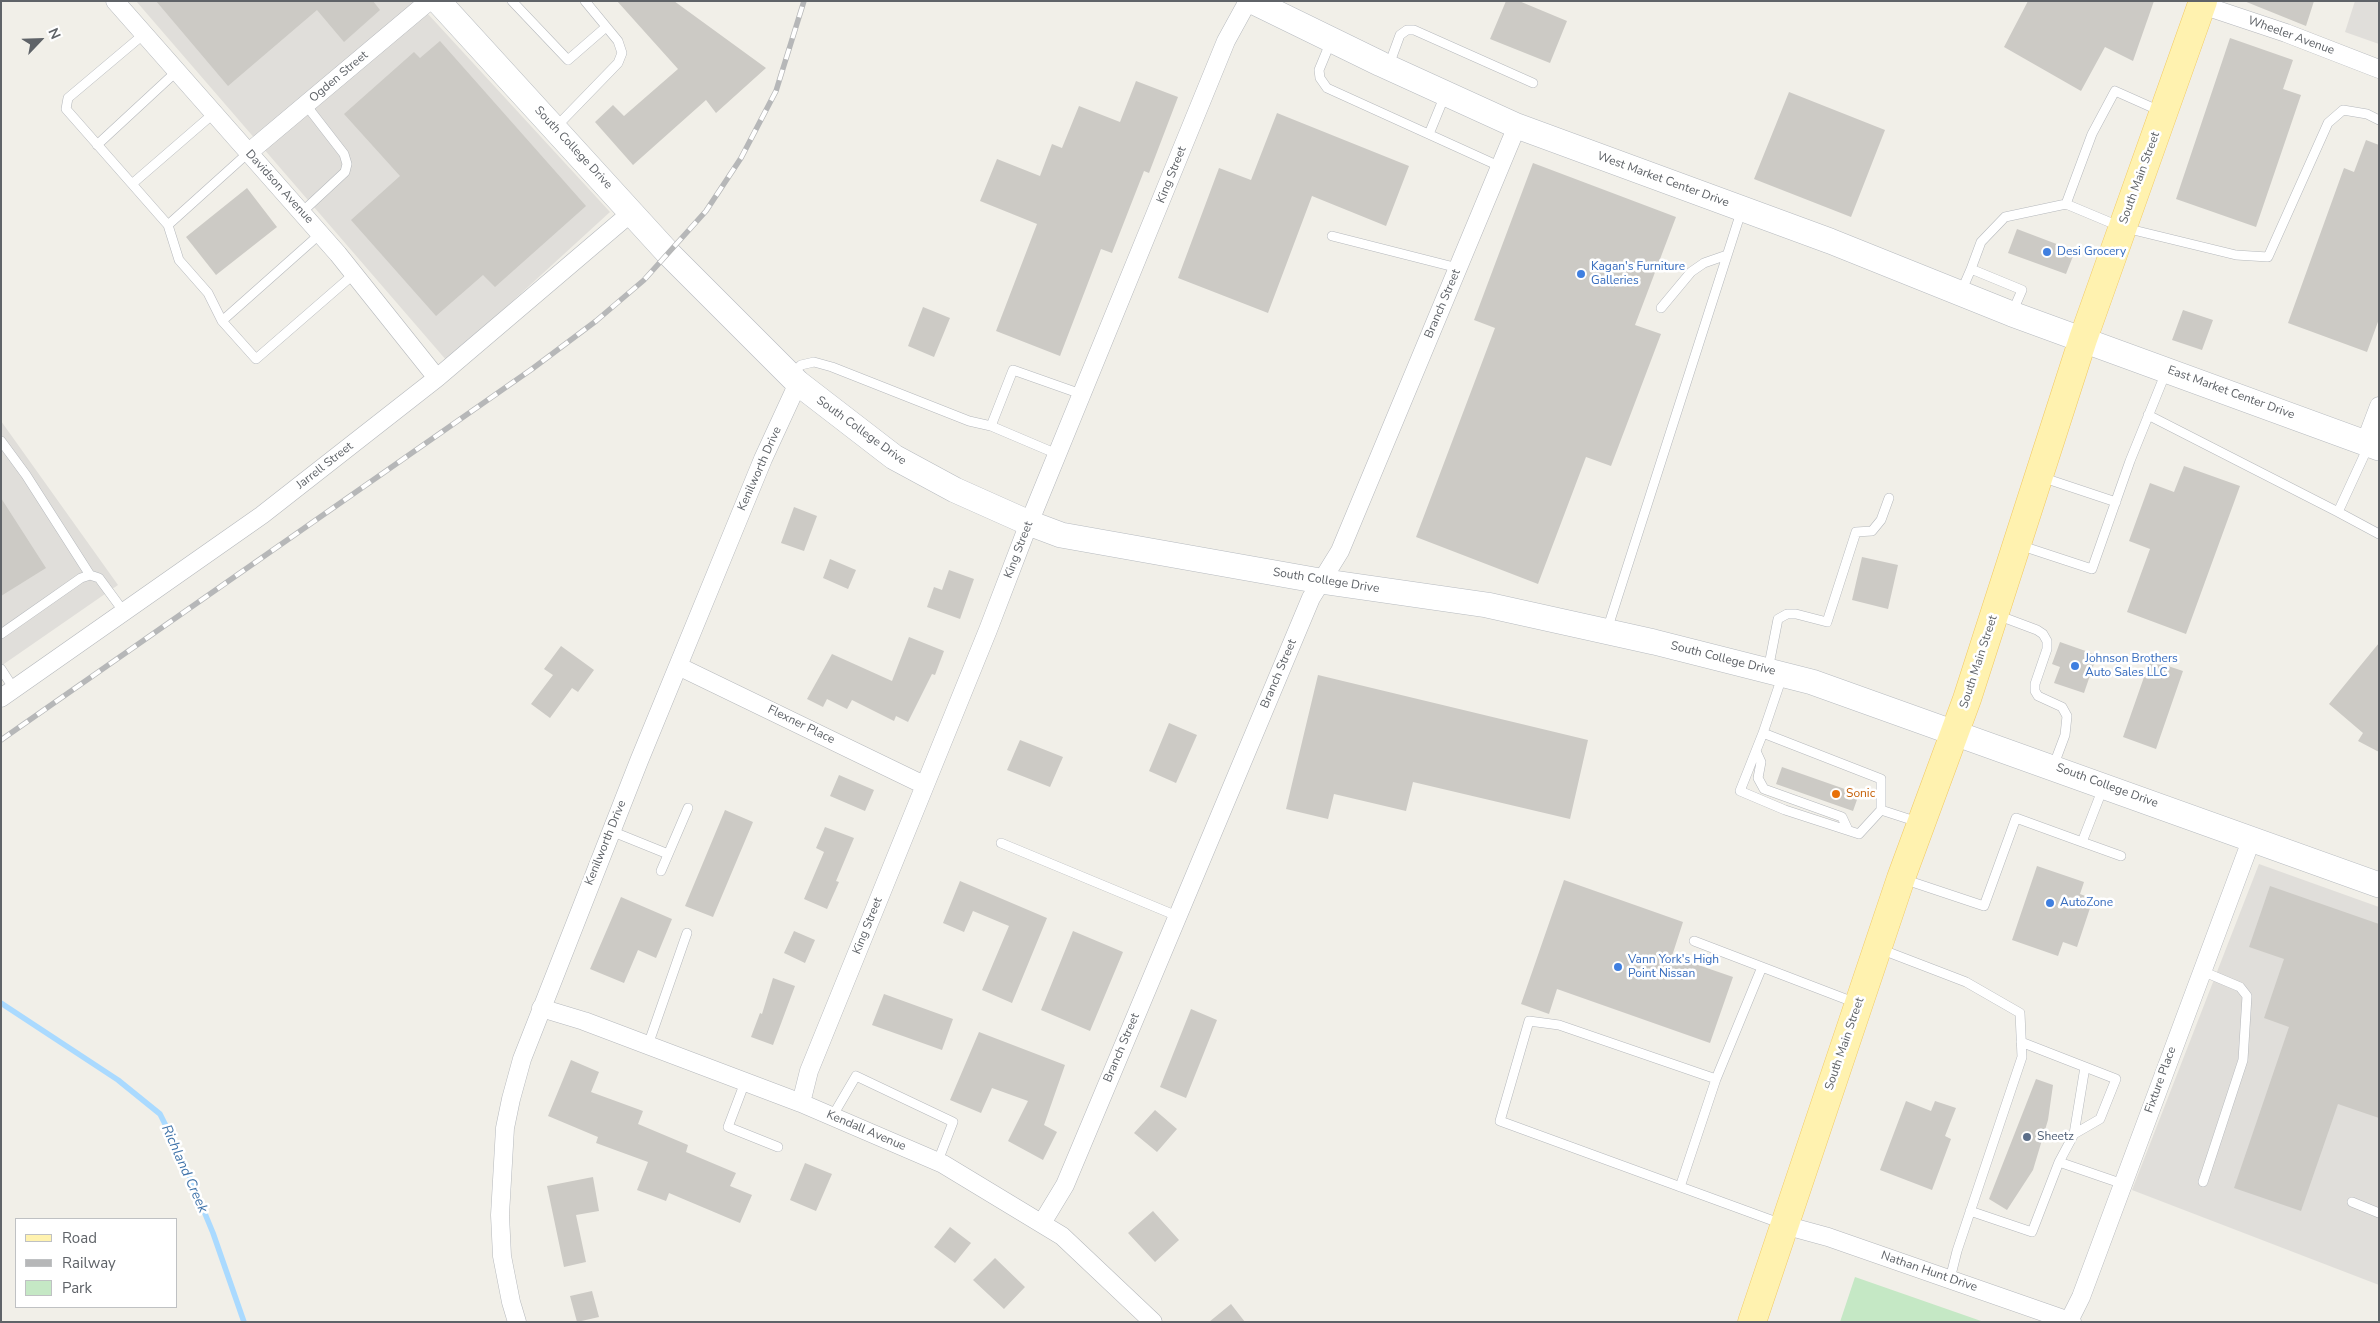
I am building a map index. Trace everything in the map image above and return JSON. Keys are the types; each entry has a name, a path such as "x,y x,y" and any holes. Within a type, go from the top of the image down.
{"main road":[{"name":"South College Drive","path":"438,1 668,253 794,379 894,457 955,490 1029,523 1060,534 1320,581 1487,605 1776,672 1812,682 1954,734 2104,785 2379,885"},
{"name":"West Market Center Drive","path":"1250,1 1388,68 1517,126 1830,241 1960,294 2083,339"},
{"name":"South Main Street","path":"1752,1322 1901,878 1954,734 2121,227 2164,113 2202,3"},
{"name":"East Market Center Drive","path":"2083,339 2371,445"}],"street":[{"name":"Davidson Avenue","path":"115,1 320,234 437,378"},
{"name":"Ogden Street","path":"248,153 429,1"},
{"name":"King Street","path":"801,1103 809,1071 988,630 1081,394 1226,41 1250,1"},
{"name":"Wheeler Avenue","path":"2202,3 2286,32 2379,68"},
{"name":"Branch Street","path":"1042,1223 1065,1185 1311,598 1340,550 1517,126"},
{"name":"Jarrell Street","path":"8,693 262,515 437,378 632,212"},
{"name":"Kenilworth Drive","path":"517,1322 510,1302 502,1256 500,1215 505,1128 522,1059 611,831 794,379"},
{"path":"2371,445 2379,406"},
{"name":"Flexner Place","path":"678,666 924,785"},
{"name":"Fixture Place","path":"2071,1321 2252,838"},
{"name":"Kendall Avenue","path":"541,1008 648,1045 801,1103 938,1161 1062,1236 1153,1322"},
{"name":"Nathan Hunt Drive","path":"1784,1225 1828,1236 2071,1321"}],"lane":[{"path":"512,1 568,60 606,27"},
{"path":"555,128 618,63 622,53 618,41 585,1"},
{"path":"1388,68 1400,35 1407,30 1414,30 1533,83"},
{"path":"144,34 68,98 66,109 168,225 179,260 208,292 222,321 256,359 354,274"},
{"path":"1331,40 1319,70 1320,78 1327,88 1500,166"},
{"path":"97,145 177,71"},
{"path":"2066,204 2092,134 2115,91 2164,113"},
{"path":"1429,134 1446,94"},
{"path":"301,213 345,172 347,164 344,154 306,105"},
{"path":"1960,294 1981,242 2005,218 2066,204 2121,227 2236,255 2268,257 2328,123 2343,110 2368,114 2379,120"},
{"path":"132,184 213,114"},
{"path":"168,225 248,153"},
{"path":"1606,632 1742,209"},
{"path":"222,321 320,234"},
{"path":"1332,236 1458,268"},
{"path":"1661,308 1692,272 1704,263 1727,256"},
{"path":"1971,269 2022,290 2012,314"},
{"path":"794,379 801,365 814,362 832,367 969,420 991,426 1057,454"},
{"path":"991,426 1013,370 1081,394"},
{"path":"2017,544 2092,569 2148,415 2167,370"},
{"path":"2148,415 2379,534"},
{"path":"1,441 26,475 90,575"},
{"path":"2338,512 2371,445"},
{"path":"2039,476 2116,502"},
{"path":"1763,733 1881,779 1881,810 1859,834 1785,810 1740,792 1763,733 1776,672 1778,619 1787,614 1796,614 1827,622 1856,532 1872,531 1881,520 1889,498"},
{"path":"1,634 81,578 90,575 99,578 124,612"},
{"path":"1994,614 2036,630 2043,634 2047,641 2047,649 2035,684 2035,691 2038,696 2062,707 2067,716 2065,735 2053,767"},
{"path":"1,669 8,693"},
{"path":"1756,750 1761,762 1758,778 1764,789 1842,816 1848,830"},
{"path":"2082,842 2104,785"},
{"path":"661,871 688,808"},
{"path":"1881,810 1921,823"},
{"path":"1901,878 1984,906 2016,818 2121,856"},
{"path":"611,831 668,854"},
{"path":"1001,843 1177,916"},
{"path":"648,1045 687,933"},
{"path":"1694,941 1859,1004"},
{"path":"1877,948 1966,982 2020,1013 2022,1057 1970,1211 1950,1279"},
{"path":"1680,1187 1716,1079 1762,967"},
{"path":"2202,971 2240,987 2247,996 2243,1060 2203,1182"},
{"path":"1716,1079 1559,1025 1529,1021 1500,1121 1784,1225"},
{"path":"2021,1042 2116,1079 2100,1119 2074,1134"},
{"path":"1970,1211 2032,1232 2059,1162 2074,1134 2084,1067"},
{"path":"832,1117 856,1076 953,1122 938,1161"},
{"path":"745,1082 728,1127 778,1147"},
{"path":"2059,1162 2123,1184"},
{"path":"2352,1202 2379,1213"}],"shaded area":[{"path":"136,1 416,1 610,212 447,361"},
{"path":"2355,1 2379,1 2379,44 2345,32"},
{"path":"1,421 118,585 1,666"},
{"path":"2259,864 2379,907 2379,1285 2132,1190"}],"green space":[{"path":"1855,1277 1984,1322 1840,1322"}],"building":[{"path":"156,1 373,1 380,10 344,42 317,10 228,86"},
{"path":"617,1 674,1 766,68 716,113 706,100 633,165 595,122 613,105 624,116 678,69"},
{"path":"1506,1 1519,1 1567,21 1550,63 1490,39"},
{"path":"2028,1 2154,1 2133,61 2105,47 2081,91 2004,47"},
{"path":"2244,1 2314,1 2306,26"},
{"path":"2230,38 2293,60 2283,89 2301,95 2256,227 2176,199"},
{"path":"440,41 586,206 495,287 483,275 436,316 351,220 400,176 344,114 414,52 420,58"},
{"path":"1136,81 1178,97 1149,173 1144,171 1112,253 1101,249 1060,356 996,331 1037,224 980,201 997,159 1040,176 1052,144 1062,148 1079,106 1120,122"},
{"path":"1789,92 1885,130 1851,217 1754,179"},
{"path":"1277,113 1409,166 1386,226 1312,196 1268,313 1178,278 1219,168 1251,180"},
{"path":"2366,140 2379,145 2379,319 2367,352 2288,323 2344,168 2354,172"},
{"path":"1533,163 1676,217 1635,325 1661,334 1611,466 1586,457 1538,584 1416,537 1495,328 1474,320"},
{"path":"247,188 277,227 216,275 186,237"},
{"path":"2017,229 2075,251 2066,274 2008,253"},
{"path":"923,307 950,318 934,357 908,346"},
{"path":"2183,310 2213,320 2202,350 2172,340"},
{"path":"2184,466 2240,486 2186,634 2127,612 2150,549 2129,541 2150,483 2174,492"},
{"path":"1,498 46,568 1,596"},
{"path":"794,507 817,516 804,551 781,543"},
{"path":"1862,557 1898,565 1888,609 1852,600"},
{"path":"830,559 856,570 848,589 823,578"},
{"path":"949,570 974,579 960,619 927,607 934,587 942,590"},
{"path":"909,637 944,651 935,675 932,674 908,722 896,716 894,721 852,700 847,709 827,699 823,707 807,699 832,654 892,681"},
{"path":"2060,642 2097,655 2084,693 2054,683 2060,667 2052,664"},
{"path":"2379,643 2379,752 2358,741 2363,733 2329,704"},
{"path":"561,646 594,670 578,692 572,688 550,718 531,704 553,675 544,669"},
{"path":"2150,660 2183,671 2156,749 2123,737"},
{"path":"1318,675 1588,740 1570,819 1413,782 1406,811 1334,794 1328,819 1286,809"},
{"path":"1169,723 1197,735 1176,783 1149,771"},
{"path":"1020,740 1063,757 1050,787 1007,770"},
{"path":"1782,767 1859,794 1853,811 1776,784"},
{"path":"839,775 874,790 865,811 830,796"},
{"path":"725,810 753,822 713,917 685,906"},
{"path":"825,827 854,838 836,881 839,882 827,909 804,899 824,852 816,848"},
{"path":"2037,866 2084,882 2080,894 2093,899 2077,947 2063,942 2058,956 2012,940"},
{"name":"Vann York's High Point Nissan","path":"1564,880 1683,922 1672,956 1733,977 1710,1043 1557,989 1549,1014 1521,1004"},
{"path":"960,881 1047,918 1012,1003 982,990 1009,926 973,911 964,932 943,923"},
{"path":"2270,886 2379,924 2379,1118 2338,1104 2301,1211 2234,1188 2289,1027 2264,1018 2284,959 2249,947"},
{"path":"621,897 672,919 656,958 638,950 624,983 590,969"},
{"path":"794,931 815,940 805,963 784,953"},
{"path":"1073,931 1123,952 1090,1031 1041,1010"},
{"path":"773,978 795,986 773,1045 751,1037 760,1013 762,1014"},
{"path":"884,994 953,1019 942,1050 872,1025"},
{"path":"1191,1009 1217,1020 1186,1098 1160,1087"},
{"path":"979,1032 1065,1065 1044,1125 1057,1132 1043,1160 1008,1141 1028,1101 992,1088 981,1113 950,1100"},
{"path":"571,1060 599,1072 591,1092 643,1111 638,1124 688,1145 686,1152 736,1173 730,1186 752,1195 740,1223 669,1193 666,1201 637,1190 648,1162 596,1143 598,1137 548,1116"},
{"path":"2036,1079 2053,1085 2048,1120 2033,1170 2007,1210 1989,1199"},
{"path":"1906,1101 1931,1111 1935,1101 1956,1108 1945,1136 1951,1139 1932,1190 1880,1170"},
{"path":"1155,1110 1177,1129 1157,1152 1134,1133"},
{"path":"805,1163 832,1174 816,1211 790,1200"},
{"path":"593,1177 599,1211 576,1215 586,1262 564,1267 547,1186"},
{"path":"1153,1211 1179,1240 1155,1262 1128,1233"},
{"path":"950,1227 971,1243 955,1263 934,1247"},
{"path":"995,1258 1025,1287 1004,1309 973,1280"},
{"path":"592,1291 599,1317 577,1322 570,1296"},
{"path":"1231,1304 1245,1322 1209,1322"}],"waterway":[{"name":"Richland Creek","path":"1,1003 118,1080 160,1114 182,1158 213,1233 244,1322"}],"railway":[{"path":"1,740 532,369 596,321 644,280 706,211 741,158 776,91 804,1"}],"place":[{"name":"Desi Grocery","path":"2047,252"},
{"name":"Kagan's Furniture Galleries","path":"1581,274"},
{"name":"Johnson Brothers Auto Sales LLC","path":"2075,666"},
{"name":"Sonic","path":"1836,794"},
{"name":"AutoZone","path":"2050,903"},
{"name":"Vann York's High Point Nissan","path":"1618,967"},
{"name":"Sheetz","path":"2027,1137"}]}
